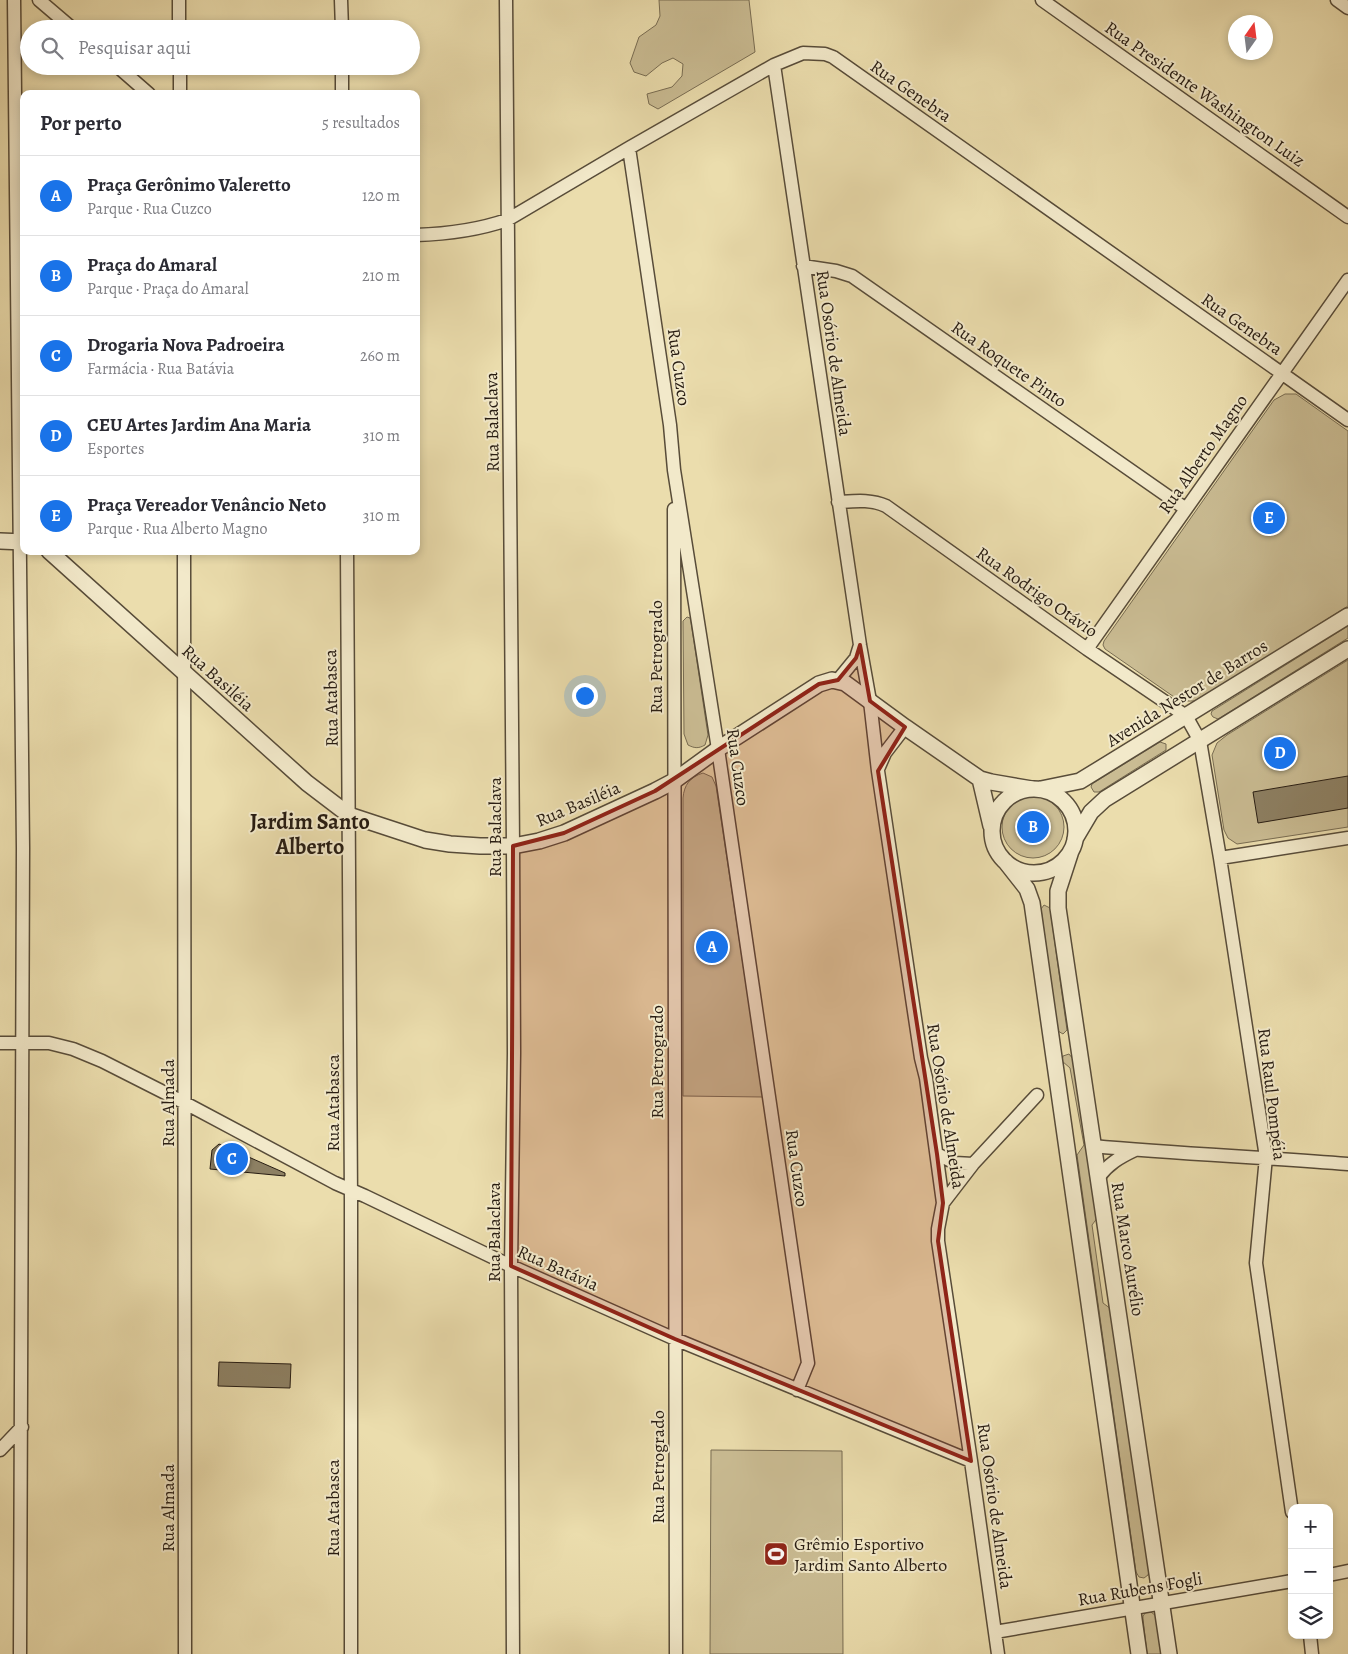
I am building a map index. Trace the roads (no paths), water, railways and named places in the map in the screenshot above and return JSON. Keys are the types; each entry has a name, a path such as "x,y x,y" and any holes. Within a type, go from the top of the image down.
{"street":[{"path":"14,0 20,465"},
{"path":"39,0 62,20"},
{"path":"179,0 179,20"},
{"path":"341,0 342,20"},
{"name":"Rua Balaclava","path":"506,0 514,1052 511,1266 513,1654"},
{"name":"Rua Presidente Washington Luiz","path":"1042,0 1348,216"},
{"path":"1337,0 1348,8"},
{"name":"Rua Genebra","path":"420,235 467,230 507,220 774,66 794,56 814,53 825,54 833,57 1348,420"},
{"name":"Rua Osório de Almeida","path":"774,66 838,502 870,701 878,771 937,1154 943,1203 938,1229 938,1241 998,1654"},
{"path":"127,75 144,90"},
{"path":"180,75 180,90"},
{"path":"342,75 342,90"},
{"name":"Rua Cuzco","path":"629,148 670,425 674,470 718,750 808,1363 797,1390"},
{"name":"Rua Roquete Pinto","path":"804,266 836,270 852,276 1186,509"},
{"name":"Rua Alberto Magno","path":"1087,649 1348,280"},
{"name":"Rua Petrogrado","path":"674,470 676,1654"},
{"name":"Rua Rodrigo Otávio","path":"838,502 869,501 878,502 886,506 1087,649 1186,716 1200,741"},
{"path":"0,541 20,542"},
{"path":"21,555 23,1043 22,1652"},
{"name":"Rua Basiléia","path":"53,555 307,783 349,815 425,840 450,844 513,846 564,833 674,781 819,684 838,680"},
{"name":"Rua Almada","path":"184,555 185,1654"},
{"name":"Rua Atabasca","path":"347,555 351,1654"},
{"name":"Avenida Nestor de Barros","path":"1036,789 1080,781 1348,616"},
{"path":"860,645 856,658 838,680 845,683 905,728 980,779 1036,789 1057,796 1069,807 1075,822 1073,845"},
{"path":"1005,861 1021,870 1030,872 1040,872 1059,864 1073,845 1091,812 1105,799 1348,649"},
{"path":"878,771 885,753 905,728"},
{"name":"Rua Raul Pompéia","path":"1200,741 1266,1157 1256,1263 1291,1504"},
{"path":"980,779 994,844 1000,855 1027,889 1032,903 1139,1654"},
{"path":"992,830 996,813 1007,798 1023,790 1036,789"},
{"path":"1220,858 1348,838"},
{"name":"Rua Marco Aurélio","path":"1073,845 1058,892 1058,908 1169,1654"},
{"name":"Rua Batávia","path":"0,1043 49,1043 73,1049 102,1061 185,1103 326,1179 511,1266 675,1339 971,1461"},
{"path":"1054,1051 1078,1047"},
{"path":"943,1203 973,1164 1037,1094"},
{"path":"1093,1146 1348,1164"},
{"path":"1098,1178 1113,1162 1135,1150"},
{"path":"937,1154 955,1163 973,1164"},
{"path":"0,1450 22,1426"},
{"path":"1333,1573 1348,1571"},
{"name":"Rua Rubens Fogli","path":"995,1632 1288,1582"},
{"path":"1310,1639 1312,1654"}],"place":[{"name":"Praça Vereador Venâncio Neto","path":"1269,518"},
{"name":"CEU Artes Jardim Ana Maria","path":"1280,753"},
{"name":"Praça do Amaral","path":"1033,827"},
{"name":"Praça Gerônimo Valeretto","path":"712,947"},
{"name":"Drogaria Nova Padroeira","path":"232,1159"},
{"name":"Grêmio Esportivo Jardim Santo Alberto","path":"776,1554"}],"district":[{"name":"Jardim Santo Alberto","path":"310,834"}]}
